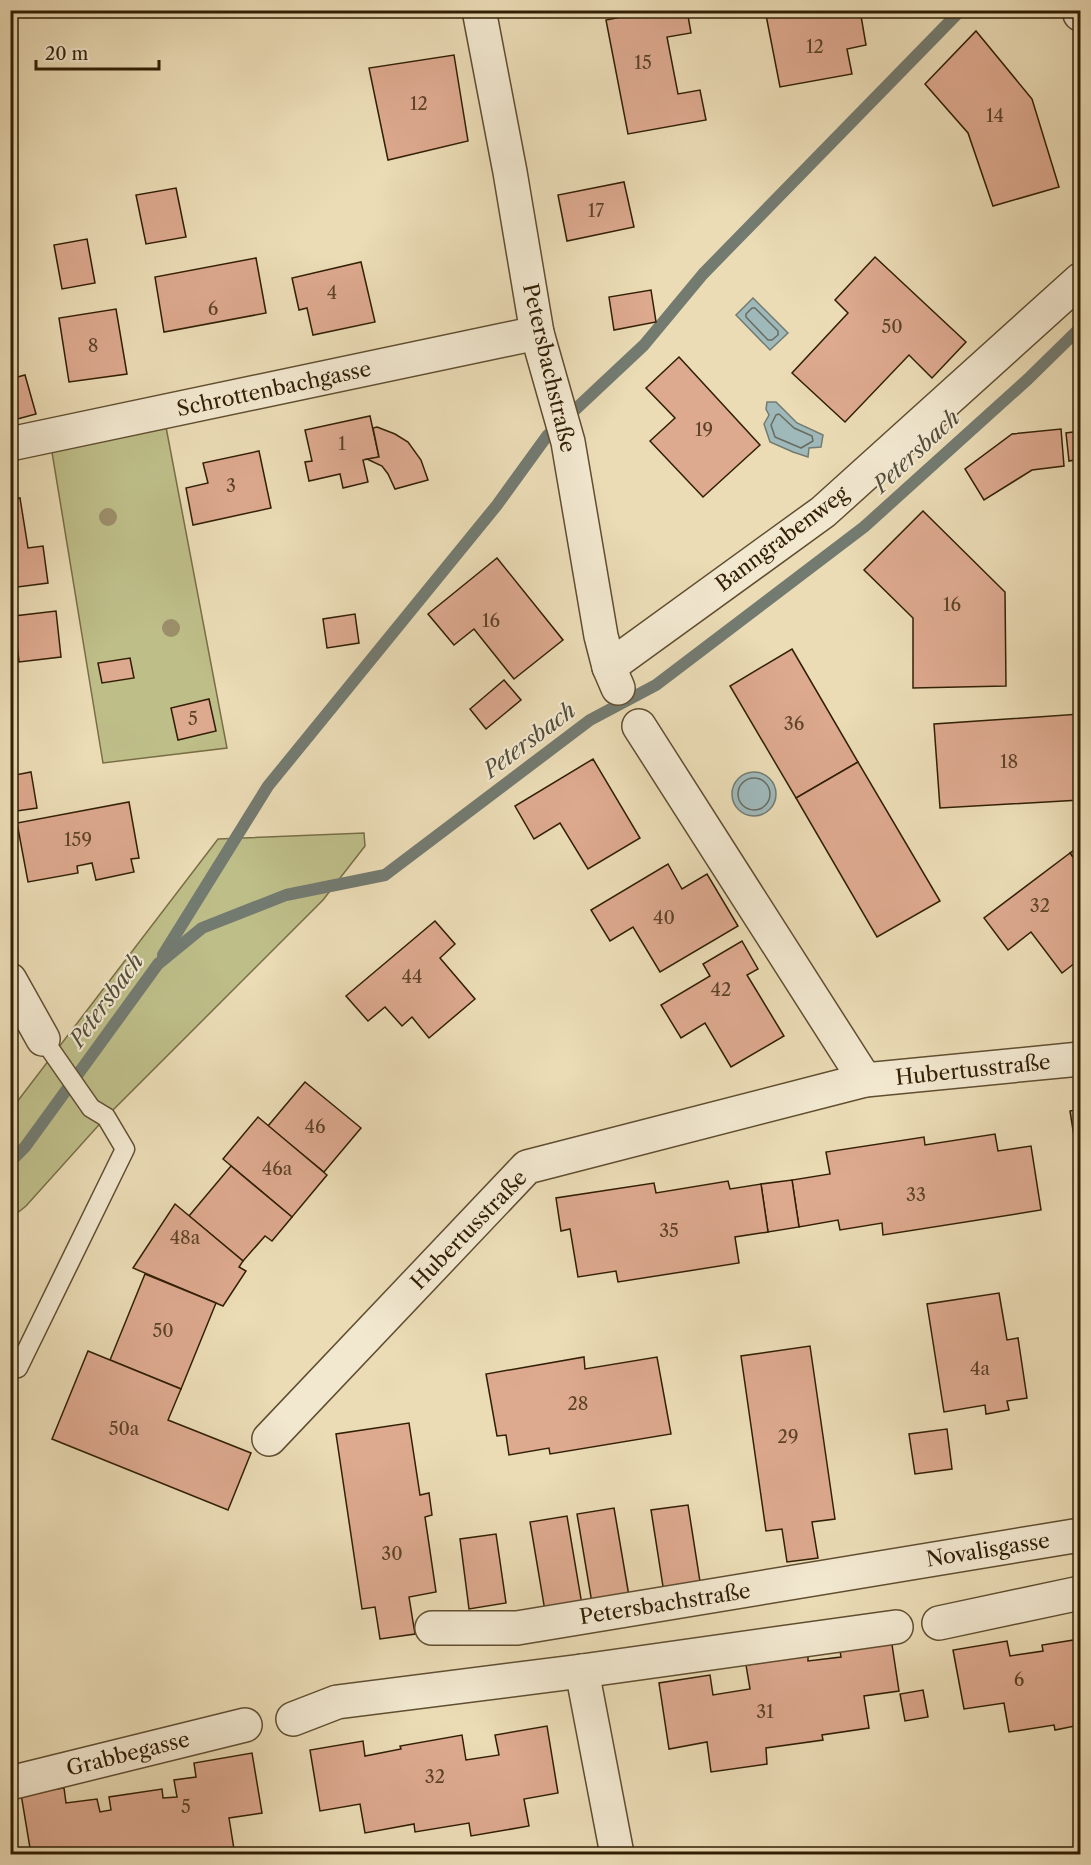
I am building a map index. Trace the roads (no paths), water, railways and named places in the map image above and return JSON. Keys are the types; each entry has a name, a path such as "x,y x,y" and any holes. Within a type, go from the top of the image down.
{"street":[{"name":"Petersbachstraße","path":"479,10 510,172 537,333 564,428 601,636 613,678"},
{"name":"Banngrabenweg","path":"613,678 823,512 1080,280"},
{"name":"Schrottenbachgasse","path":"10,444 537,333"},
{"name":"Hubertusstraße","path":"639,726 865,1080"},
{"path":"10,980 43,1039"},
{"name":"Hubertusstraße","path":"269,1439 527,1167 865,1080 1080,1059"},
{"name":"Novalisgasse","path":"896,1565 1080,1535"},
{"name":"Petersbachstraße","path":"432,1628 517,1628 896,1565"},
{"path":"939,1623 1080,1593"},
{"path":"293,1719 337,1702 582,1671 896,1627"},
{"path":"582,1671 617,1854"},
{"name":"Grabbegasse","path":"10,1783 245,1725"}],"lane":[{"path":"18,1368 125,1149 106,1117 91,1108 43,1039"}],"water":[{"path":"753,298 788,333 770,350 736,315"},
{"path":"767,402 776,402 797,423 823,435 821,447 809,448 808,457 770,442 764,424 769,415 766,409"},
{"path":"754,772 769,779 776,794 769,809 754,816 739,809 732,794 739,779"}],"waterway":[{"path":"163,955 268,786 497,505 547,436 644,345 703,274 961,10"},
{"name":"Petersbach","path":"10,1162 25,1147 158,964 202,928 286,895 385,875 590,720 656,685 864,527 1028,379 1080,328"}]}
